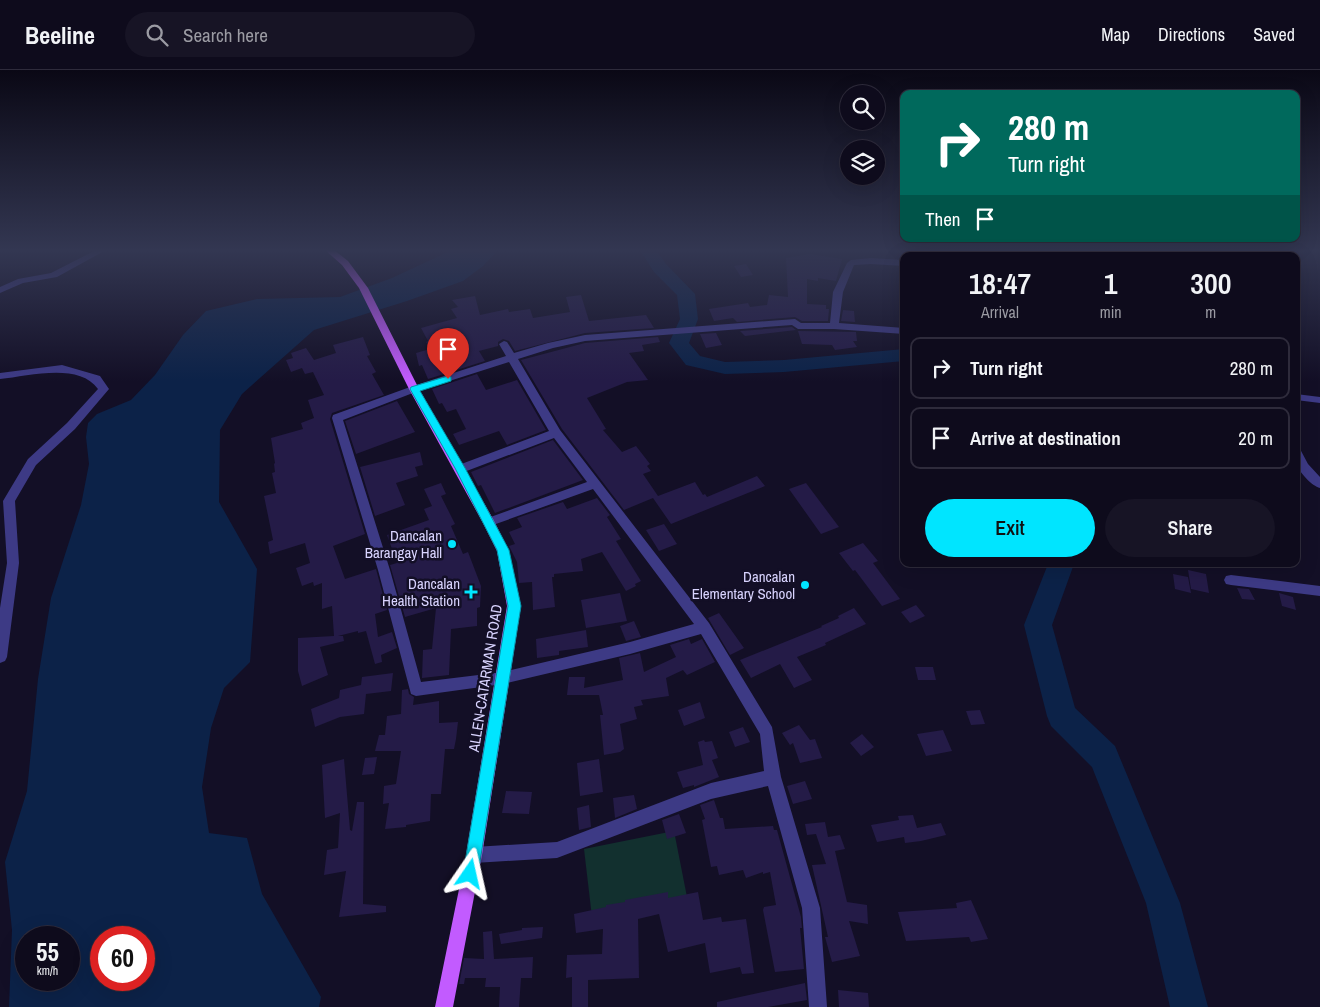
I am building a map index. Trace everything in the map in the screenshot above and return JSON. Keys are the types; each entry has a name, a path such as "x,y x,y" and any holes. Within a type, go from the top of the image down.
{"main road":[{"name":"ALLEN-CATARMAN ROAD","path":"366,294 414,389 460,468 503,550 514,606 474,855 444,1007"}],"street":[{"path":"834,326 838,294"},
{"path":"704,627 630,648 503,678 416,689 384,570 337,418 414,389 551,345 584,338 673,332 767,322 795,322 798,326 900,330"},
{"path":"504,344 514,358 556,433 704,627 767,732 772,777 811,908 818,1007"},
{"path":"0,376 62,368 96,378 104,389 71,426 32,462 9,501 13,563 0,657"},
{"path":"1300,398 1320,400"},
{"path":"460,468 556,433"},
{"path":"1300,460 1304,467 1320,484"},
{"path":"489,522 595,484"},
{"path":"1231,580 1320,591"},
{"path":"474,855 557,850 711,792 772,777"}],"green space":[{"path":"674,831 687,897 592,917 584,849"}],"water":[{"path":"349,294 427,294 314,330 242,394 220,430 219,502 257,569 250,662 224,688 211,728 202,787 209,833 247,838 262,894 321,997 319,1007 9,1007 12,930 5,862 27,791 38,679 51,598 81,505 89,464 86,437 88,423 97,414 131,400 155,375 183,335 206,311 257,299 340,297"}],"building":[{"path":"788,294 807,294 807,304 826,305 826,309 829,309 828,321 802,321 795,317 737,322 733,318 714,321 709,309 748,303 750,307 767,305 769,295 788,297"},
{"path":"581,295 589,321 646,315 654,328 585,333 515,351 509,341 503,339 498,342 498,346 479,351 485,361 428,379 422,365 419,366 416,353 430,349 421,328 457,318 451,309 458,307 452,300 475,296 480,315 508,309 509,312 530,309 533,318 570,312 566,297"},
{"path":"843,310 854,311 855,322 841,321"},
{"path":"792,327 796,330 745,336 740,331"},
{"path":"798,331 856,332 857,341 853,341 857,347 835,350 832,345 802,344"},
{"path":"716,333 722,345 706,348 700,334"},
{"path":"363,337 370,355 367,356 376,372 372,374 384,395 332,413 330,419 365,534 333,546 345,579 376,569 387,610 375,614 378,637 392,632 397,648 381,655 382,662 375,664 366,631 338,636 343,636 344,641 320,647 328,675 302,686 298,671 298,638 334,636 332,606 322,609 322,583 314,586 313,582 302,586 296,568 310,563 305,543 270,554 268,542 273,540 264,496 276,493 272,473 275,472 275,463 271,438 303,429 301,423 314,418 308,400 324,395 313,372 305,374 302,368 291,372 286,360 293,358 291,353 306,348 314,360 336,353 333,345"},
{"path":"658,337 660,342 642,345 644,351 629,353 648,380 627,382 587,398 606,429 603,430 622,452 636,446 650,464 647,466 651,471 643,474 658,496 695,482 703,495 705,494 707,497 757,476 765,486 671,524 653,498 624,510 562,429 521,360 585,343"},
{"path":"477,374 486,390 517,380 546,430 507,445 499,431 459,445 453,434 466,429 456,409 447,412 442,403 439,404 432,389"},
{"path":"397,401 415,432 356,454 345,421"},
{"path":"553,440 583,480 495,513 481,485 478,486 471,472"},
{"path":"420,452 423,465 415,467 418,476 396,483 405,505 375,516 360,467"},
{"path":"441,483 446,494 441,496 455,524 451,526 463,554 468,552 481,586 480,607 477,608 477,626 451,629 449,675 422,678 423,650 432,649 436,608 405,617 390,565 397,563 387,535 429,520 424,509 432,506 424,489"},
{"path":"806,483 839,527 821,534 789,489"},
{"path":"597,498 610,515 607,517 621,539 616,541 641,581 626,591 602,552 581,559 583,571 554,574 554,577 552,577 555,607 533,610 532,582 519,583 517,562 509,546 515,544 509,532 522,527 517,518 563,502 567,509"},
{"path":"664,524 677,544 659,551 646,530"},
{"path":"863,543 878,561 873,563 900,599 882,606 855,570 853,571 839,553"},
{"path":"1188,570 1206,574 1209,593 1191,589"},
{"path":"1173,574 1188,577 1191,593 1175,589"},
{"path":"1237,588 1249,589 1255,600 1242,599"},
{"path":"620,593 627,621 586,628 581,600"},
{"path":"1279,593 1293,597 1296,610 1282,606"},
{"path":"916,605 925,616 910,623 901,612"},
{"path":"854,608 866,624 825,643 826,645 797,657 812,680 794,688 780,664 751,678 740,660 822,627"},
{"path":"719,613 744,648 730,655 708,618"},
{"path":"634,621 641,637 626,641 620,626"},
{"path":"586,630 588,647 559,651 559,655 537,658 536,639"},
{"path":"689,639 691,644 702,639 715,662 687,675 683,670 666,678 669,696 641,700 643,705 634,707 637,719 620,724 624,749 620,752 604,755 600,715 603,715 599,695 567,695 569,677 585,677 584,688 623,680 619,658 640,653 644,672 676,657 670,645"},
{"path":"915,667 933,667 936,680 918,680"},
{"path":"393,673 391,691 366,694 364,714 340,717 315,727 311,709 339,698 340,690 361,685 362,677"},
{"path":"408,689 409,694 414,697 413,705 439,701 439,723 458,722 456,739 454,749 445,749 441,794 431,794 430,821 406,825 406,827 385,829 389,803 383,804 384,786 396,784 401,751 375,751 379,735 385,735 387,716 401,714 402,690"},
{"path":"700,702 705,718 684,726 678,710"},
{"path":"980,710 985,724 971,725 966,711"},
{"path":"799,725 810,740 815,739 822,758 800,763 793,743 790,745 782,733"},
{"path":"743,727 750,742 735,747 729,732"},
{"path":"943,730 952,751 926,756 917,734"},
{"path":"862,734 874,747 861,756 850,743"},
{"path":"704,740 705,742 712,741 718,758 712,760 719,777 694,787 694,785 683,788 677,772 703,765 698,742"},
{"path":"377,757 374,774 362,775 365,758"},
{"path":"344,759 350,830 352,831 357,802 364,802 363,904 386,906 386,912 339,917 346,871 324,875 327,850 338,848 340,813 325,818 322,765"},
{"path":"599,759 603,792 580,796 577,763"},
{"path":"805,781 812,799 793,804 787,786"},
{"path":"506,791 532,792 529,814 502,813"},
{"path":"634,795 637,809 615,818 613,798"},
{"path":"714,800 720,818 723,818 725,829 773,826 774,830 777,830 801,917 802,928 800,928 804,969 775,972 763,910 764,907 776,905 770,872 763,874 763,872 746,878 743,870 719,875 717,866 711,867 702,820 705,819 700,805"},
{"path":"589,805 591,827 579,830 577,808"},
{"path":"679,814 686,833 667,839 662,820"},
{"path":"913,815 917,828 941,823 946,835 905,843 904,837 877,842 871,825 899,820 898,816"},
{"path":"825,822 828,837 840,835 845,849 835,851 847,902 867,905 868,924 849,921 860,956 832,962 825,937 828,937 812,865 826,864 816,834 807,835 805,824"},
{"path":"668,892 668,898 698,892 703,920 721,917 722,922 746,919 754,973 742,974 740,967 710,973 705,943 668,952 659,914 638,919 639,978 588,980 588,1007 572,1007 572,977 566,978 567,955 602,954 603,929 576,933 574,914 625,902 625,900"},
{"path":"971,900 988,939 971,942 969,937 906,941 898,912 957,908 956,903"},
{"path":"543,927 542,938 501,944 499,934 522,930 522,928"},
{"path":"492,931 494,959 533,957 532,978 521,978 519,1007 499,1007 500,987 485,987 486,978 465,978 464,984 459,984 464,958 484,959 483,932"},
{"path":"805,983 807,1000 768,1007 717,1007 717,1002"},
{"path":"838,990 868,993 869,1007 839,1007"}],"waterway":[{"path":"686,294 689,319 679,343 693,361 725,368 784,366 900,355"},
{"path":"1060,567 1038,625 1062,716 1104,757 1163,903 1189,1007"}],"place":[{"name":"Dancalan Barangay Hall","path":"452,544"},
{"name":"Dancalan Elementary School","path":"805,585"},
{"name":"Dancalan Health Station","path":"471,592"}],"route":[{"path":"448,379 414,389 460,468 503,550 514,606 470,874"}]}
